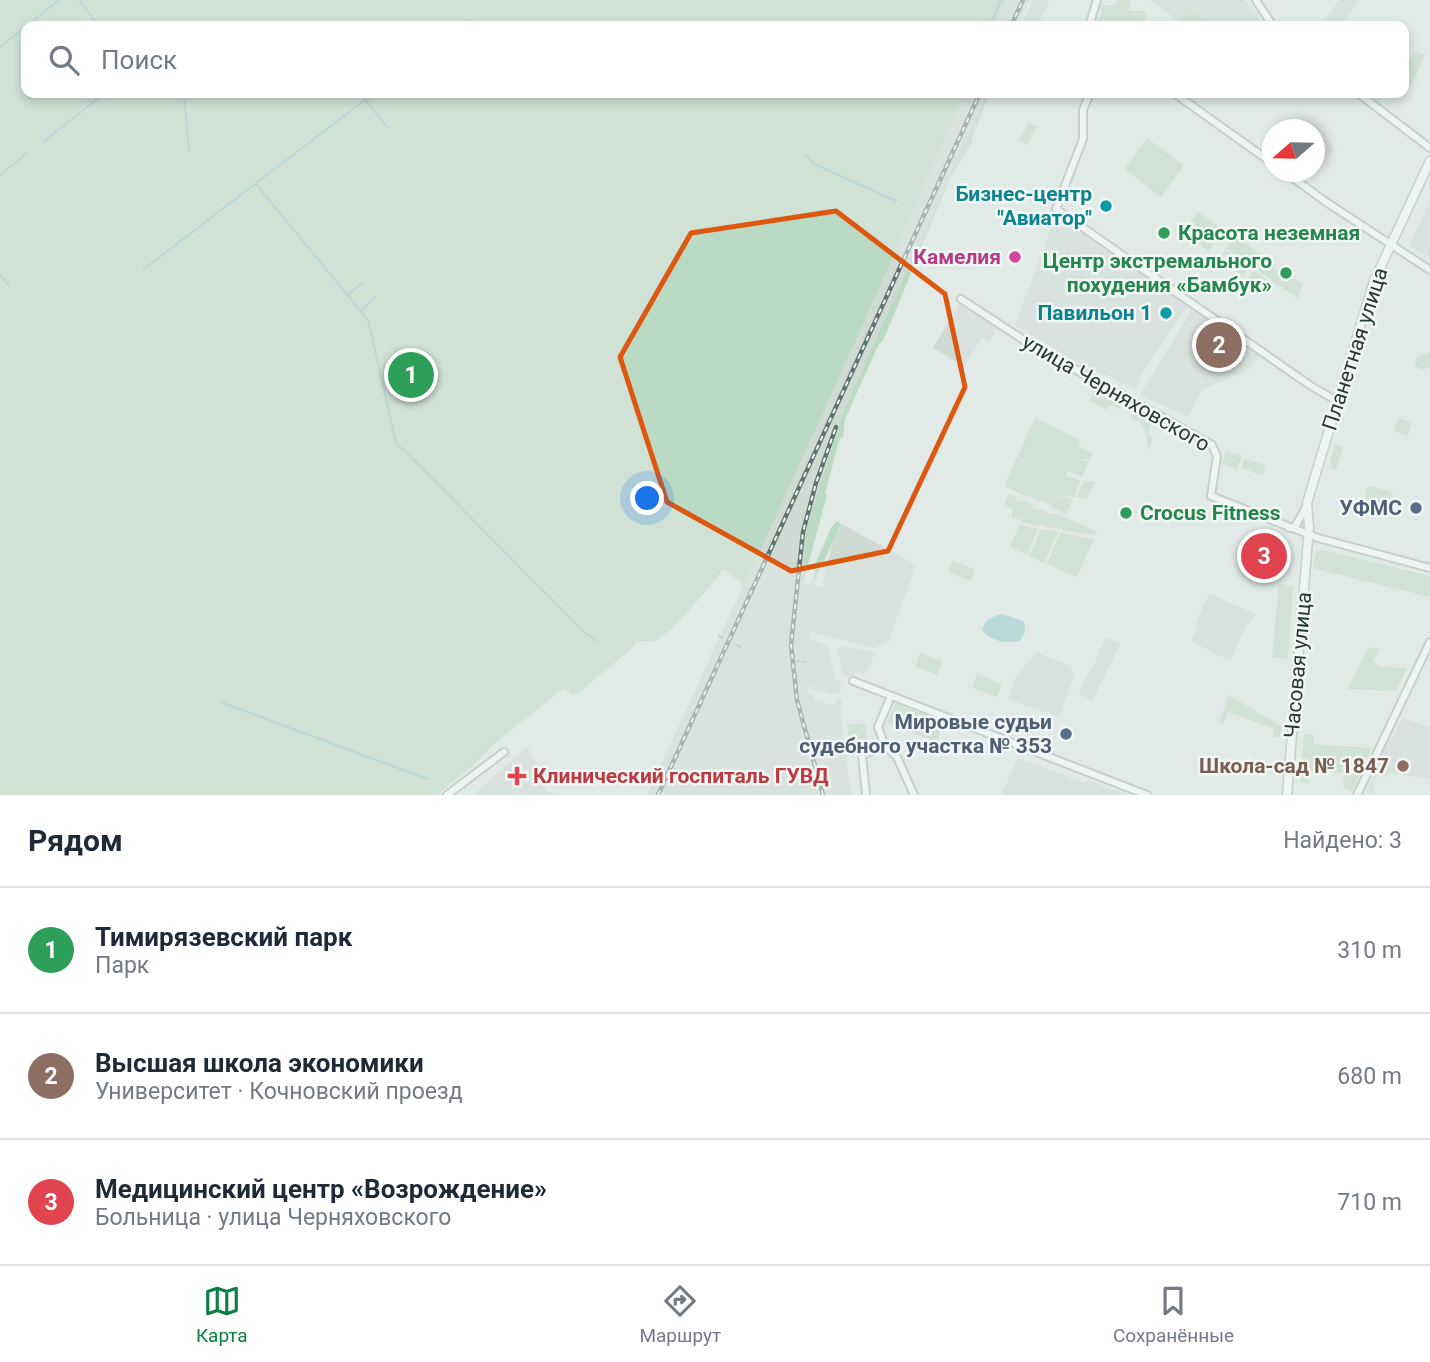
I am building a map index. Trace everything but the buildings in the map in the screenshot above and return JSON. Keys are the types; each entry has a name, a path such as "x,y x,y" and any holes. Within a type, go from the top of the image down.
{"street":[{"path":"1091,21 1097,0"},
{"path":"1256,0 1270,21"},
{"path":"1088,98 1083,110 1083,139 1056,209 1311,386 1337,401"},
{"path":"1181,98 1262,156"},
{"path":"1365,98 1430,148"},
{"name":"Планетная улица","path":"1289,528 1295,527 1307,503 1374,281 1430,161"},
{"path":"1299,182 1430,270"},
{"name":"улица Черняховского","path":"961,299 1033,346 1212,445 1217,456 1211,496 1289,528 1430,568"},
{"name":"Планетная улица","path":"1307,503 1308,534"},
{"name":"Часовая улица","path":"1287,795 1308,534"},
{"path":"1357,795 1430,642"},
{"path":"853,681 1147,795"},
{"path":"891,696 878,727 885,746 897,757 914,795"},
{"path":"866,795 862,755 885,746"},
{"path":"447,795 454,787 504,752"}],"highlighted area":[{"path":"836,211 945,294 965,387 888,551 791,571 667,502 620,357 691,233"}],"shaded area":[{"path":"1007,0 1029,0 1019,21 997,21"},
{"path":"1033,0 1050,0 1040,21 1022,21"},
{"path":"1150,0 1245,0 1260,21 1179,21"},
{"path":"1339,0 1360,0 1345,21 1324,21"},
{"path":"963,98 985,98 845,407 806,529 804,583 822,587 833,540 842,524 916,565 889,641 874,648 811,632 816,606 809,639 827,644 836,681 840,680 841,691 837,695 813,690 813,687 809,686 808,694 814,695 814,699 833,705 839,698 843,700 840,710 851,795 647,795 870,309"},
{"path":"1325,139 1329,142 1335,151 1325,156"},
{"path":"1430,201 1430,258 1409,245"},
{"path":"1056,216 1188,304 1142,374 1136,389 1072,360 1015,325"},
{"path":"960,304 998,327 989,342 982,338 964,366 933,348"},
{"path":"1193,308 1261,354 1249,370 1202,390 1188,417 1140,395"},
{"path":"1209,593 1256,615 1247,625 1230,661 1191,641"},
{"path":"1105,637 1121,643 1092,701 1078,693"},
{"path":"838,647 876,652 866,674 856,672 853,677 843,675 838,654"},
{"path":"1037,652 1072,667 1071,671 1075,673 1059,717 1008,699 1016,676"},
{"path":"1403,718 1430,728 1430,779 1388,773 1387,777 1376,776 1374,793 1366,792 1385,748"},
{"name":"Клинический госпиталь ГУВД","path":"527,747 547,790 556,795 473,795"},
{"path":"1018,758 1085,783 1087,780 1127,795 1001,795"}],"green space":[{"path":"0,0 1007,0 997,21 21,21 21,98 963,98 744,586 724,569 662,637 654,641 637,641 581,691 573,695 563,689 496,742 437,795 0,795"},
{"path":"1118,0 1129,0 1131,4 1128,11 1145,11 1147,17 1144,21 1097,21 1102,14 1099,8 1115,5"},
{"path":"1188,6 1207,21 1183,21 1179,18"},
{"path":"1415,51 1425,55 1411,86 1409,85 1409,60"},
{"path":"985,98 988,98 973,141 950,178 883,341 879,344 845,419 843,437 840,437 803,583 806,529 845,407"},
{"path":"1029,123 1037,127 1027,145 1019,140"},
{"path":"1147,138 1184,165 1161,197 1124,169"},
{"path":"1198,212 1224,231 1209,251 1183,232"},
{"path":"1234,235 1276,266 1275,269 1281,273 1283,271 1302,284 1298,299 1226,248"},
{"path":"1226,250 1250,268 1243,276 1225,263 1230,256 1227,254 1221,260 1219,258"},
{"path":"1253,270 1271,282 1266,290 1248,279"},
{"path":"1430,352 1430,367 1421,370 1415,366 1416,357"},
{"path":"1096,387 1098,389 1095,396 1103,399 1106,393 1124,402 1120,409 1109,405 1106,410 1089,401"},
{"path":"1135,413 1152,423 1148,435 1153,438 1148,451 1144,428 1129,416"},
{"path":"1035,418 1081,440 1078,446 1093,453 1089,460 1073,458 1089,462 1082,477 1068,471 1065,476 1081,480 1074,497 1056,496 1073,499 1066,514 1051,507 1050,503 1004,486"},
{"path":"1398,418 1412,422 1408,436 1394,431"},
{"path":"1335,444 1343,446 1336,470 1331,469 1330,463"},
{"path":"1226,452 1242,455 1237,469 1222,463"},
{"path":"1244,459 1266,465 1264,473 1262,475 1242,468"},
{"path":"1084,481 1095,482 1087,499 1076,497"},
{"path":"1371,486 1391,492 1391,503 1386,505 1367,499 1367,488"},
{"path":"1009,494 1016,497 1016,500 1033,504 1032,508 1060,515 1097,531 1095,536 1012,518 1012,509 1004,506"},
{"path":"837,521 841,524 812,587 816,562 831,528"},
{"path":"1019,525 1038,529 1027,555 1010,547"},
{"path":"1041,529 1058,532 1044,563 1029,556"},
{"path":"1060,533 1094,539 1077,577 1047,564"},
{"path":"1323,550 1430,576 1430,597 1313,568 1316,551"},
{"path":"953,560 975,570 970,581 948,572"},
{"path":"1279,584 1293,586 1288,659 1272,657"},
{"path":"1369,647 1380,649 1373,662 1383,667 1407,668 1396,691 1347,689"},
{"path":"920,653 942,661 938,675 915,667"},
{"path":"977,674 1002,684 997,697 972,688"},
{"path":"1229,695 1281,726 1280,737 1273,737 1274,729 1228,712 1223,724 1219,722"},
{"path":"895,703 944,722 937,742 887,723"},
{"path":"865,723 867,739 849,741 847,725"},
{"path":"1304,734 1314,735 1314,744 1371,748 1352,792 1343,787 1344,773 1310,771 1309,783 1300,782"}],"water":[{"path":"1002,614 1023,621 1025,632 1019,641 999,641 982,630 989,619"}],"waterway":[{"path":"33,21 59,0"},
{"path":"79,0 95,21"},
{"path":"991,21 1001,0"},
{"path":"0,47 21,30"},
{"path":"43,142 99,98"},
{"path":"184,98 189,152"},
{"path":"144,269 367,98"},
{"path":"366,101 387,127"},
{"path":"0,175 27,153"},
{"path":"805,155 814,164 896,201"},
{"path":"256,184 368,320 396,443 410,456"},
{"path":"0,274 9,286"},
{"path":"348,295 363,282"},
{"path":"361,310 376,297"},
{"path":"412,458 585,633 598,641"},
{"path":"719,636 723,638"},
{"path":"221,702 427,779"}],"railway":[{"path":"1013,21 1023,0"},
{"path":"658,795 978,98"},
{"path":"823,795 797,700 791,645 803,532 816,483 836,427"}],"place":[{"name":"Бизнес-центр \"Авиатор\"","path":"1106,206"},
{"name":"Красота неземная","path":"1164,233"},
{"name":"Камелия","path":"1015,257"},
{"name":"Центр экстремального похудения «Бамбук»","path":"1286,273"},
{"name":"Павильон 1","path":"1166,313"},
{"name":"Высшая школа экономики","path":"1219,345"},
{"name":"Тимирязевский парк","path":"411,375"},
{"name":"УФМС","path":"1416,508"},
{"name":"Crocus Fitness","path":"1126,513"},
{"name":"Медицинский центр «Возрождение»","path":"1264,556"},
{"name":"Мировые судьи судебного участка № 353","path":"1066,734"},
{"name":"Школа-сад № 1847","path":"1403,766"},
{"name":"Клинический госпиталь ГУВД","path":"517,776"}]}
